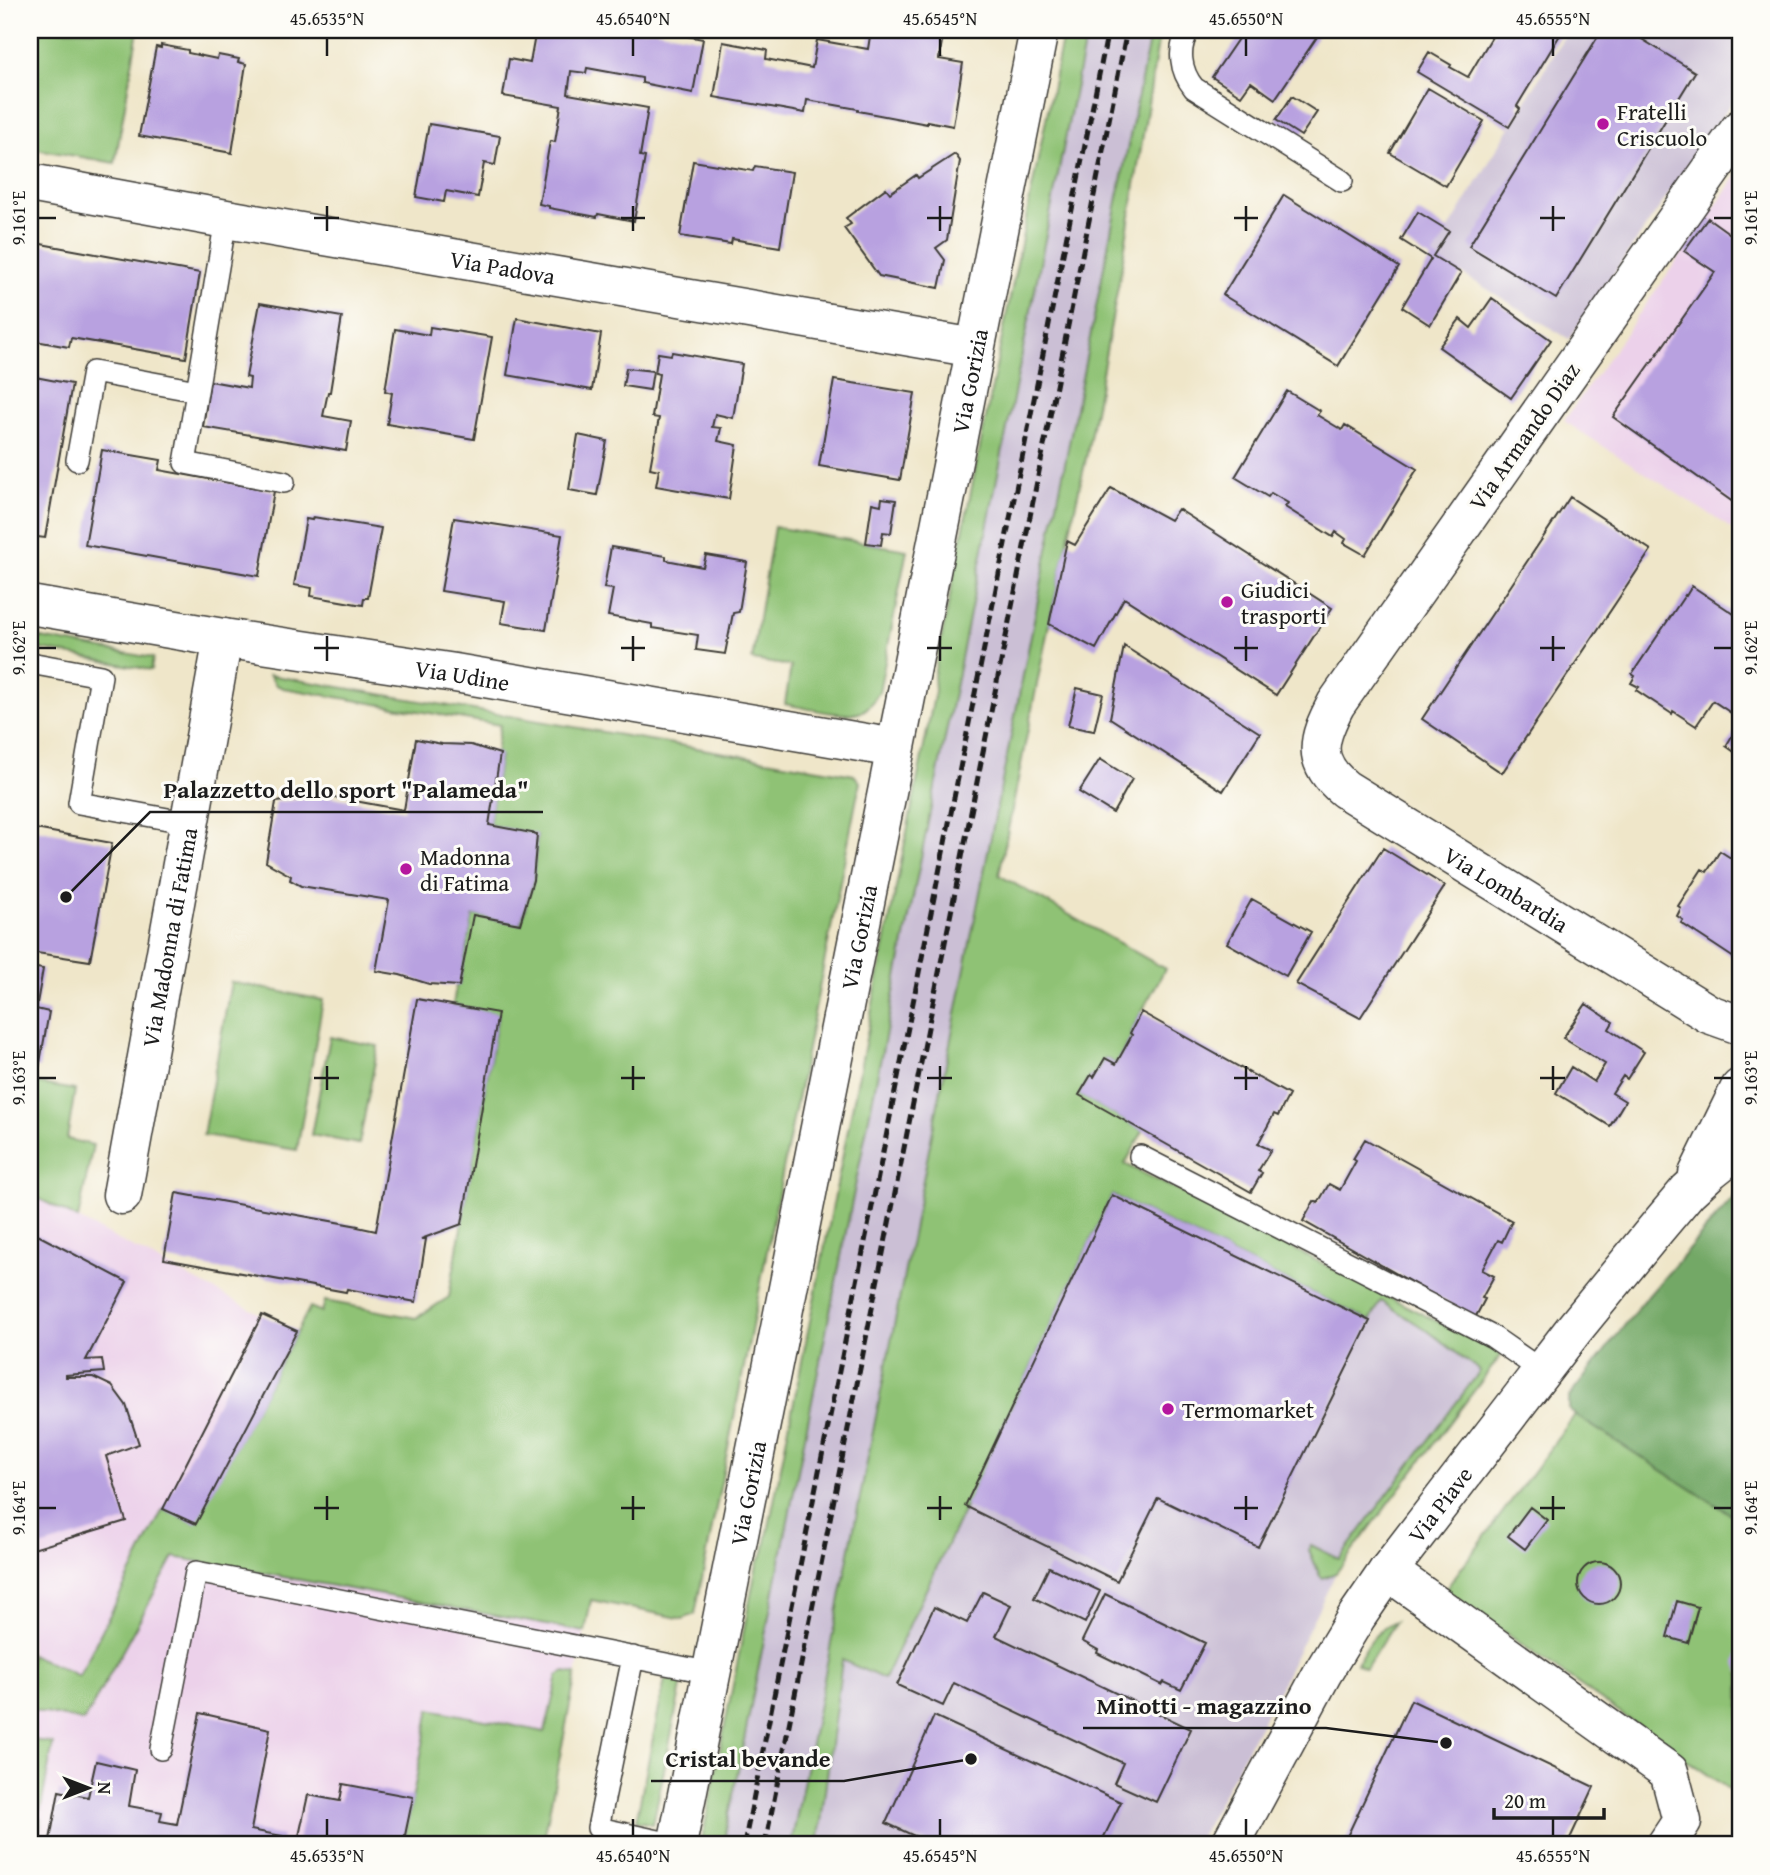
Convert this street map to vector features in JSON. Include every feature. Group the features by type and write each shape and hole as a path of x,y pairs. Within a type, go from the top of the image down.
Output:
{"street":[{"name":"Via Gorizia","path":"677,1845 1039,30"},
{"name":"Via Armando Diaz","path":"1320,748 1324,726 1336,704 1740,129"},
{"name":"Via Padova","path":"30,183 975,348"},
{"name":"Via Udine","path":"30,605 223,638 429,668 895,748"},
{"name":"Via Madonna di Fatima","path":"122,1195 223,638"},
{"name":"Via Lombardia","path":"1320,748 1324,764 1332,778 1345,789 1725,1020 1726,1031 1740,1052"},
{"name":"Via Piave","path":"1688,1191 1705,1162 1740,1088"},
{"name":"Via Piave","path":"1230,1845 1322,1674 1388,1571 1575,1328 1688,1191 1740,1147"},
{"path":"1388,1571 1669,1772 1682,1821 1666,1845"}],"lane":[{"path":"1189,30 1182,45 1183,72 1194,88 1342,181"},
{"path":"226,219 185,464 284,482"},
{"path":"77,460 93,372 197,391"},
{"path":"30,663 101,676 79,803 190,823"},
{"path":"1140,1156 1493,1337 1542,1371"},
{"path":"161,1749 196,1572 712,1673"},
{"path":"633,1657 598,1828 677,1845"}],"shaded area":[{"path":"1087,30 1151,30 791,1845 723,1845"},
{"path":"1568,30 1740,30 1740,90 1569,339 1433,256"},
{"path":"1740,171 1740,534 1564,421"},
{"path":"1119,1162 1502,1354 1336,1573 1282,1683 1196,1845 818,1845 842,1660 883,1679 1093,1235"},
{"path":"30,1194 262,1315 164,1510 196,1524 591,1600 543,1843 552,1845 30,1845"}],"green space":[{"path":"30,30 138,30 115,163 30,148"},
{"path":"1064,30 1087,30 723,1845 701,1845 757,1564 764,1552 935,691 934,675"},
{"path":"1151,30 1160,30 1122,265 1087,454 1049,624 999,875 1165,969 1116,1064 1105,1058 1094,1077 1090,1076 1080,1095 1143,1131 1125,1164 1502,1354 1336,1573 1323,1578 1309,1550 1311,1545 1339,1559 1480,1371 1428,1331 1381,1301 1370,1321 1112,1195 884,1679 842,1660 818,1845 791,1845"},
{"path":"774,527 907,550 879,692 861,712 835,713 785,704 791,666 752,660"},
{"path":"30,636 153,658 151,670 30,647"},
{"path":"269,675 854,775 860,782 695,1614 683,1619 591,1600 585,1632 174,1557 84,1721 30,1710 30,1654 79,1676 163,1509 195,1523 310,1307 322,1312 325,1301 416,1318 449,1297 498,1014 453,1005 456,986 459,985 473,915 521,924 533,880 537,835 489,825 500,755 496,753 500,725 283,688 276,685"},
{"path":"231,982 323,1000 297,1150 203,1135"},
{"path":"330,1037 378,1046 359,1144 311,1135"},
{"path":"30,1082 75,1090 67,1139 93,1145 78,1219 30,1194"},
{"path":"1740,1190 1740,1520 1575,1415 1569,1410 1569,1397 1642,1303"},
{"path":"1575,1415 1740,1520 1740,1797 1445,1590"},
{"path":"1395,1622 1366,1668 1357,1663 1377,1634"},
{"path":"565,1672 576,1674 543,1843 552,1845 403,1845 430,1709 545,1732 558,1676"},
{"path":"665,1679 682,1682 653,1824 636,1821"},
{"path":"30,1739 53,1744 39,1818 42,1819 38,1840 30,1839"}],"building":[{"path":"476,30 514,30 513,37"},
{"path":"536,30 655,30 703,39 693,93 642,83 642,78 587,68 586,73 571,71 568,94 648,108 640,156 645,157 634,221 598,214 597,217 539,204 550,141 555,142 561,106 503,96 509,59 530,63"},
{"path":"871,30 944,30 939,59 963,63 953,126 927,121 927,124 807,100 805,113 714,97 723,42 767,50 766,59 812,68 817,40 868,49"},
{"path":"1244,30 1307,30 1317,37 1275,99 1251,82 1241,96 1212,77"},
{"path":"1496,30 1563,30 1517,106 1520,109 1509,127 1417,72 1429,52 1468,77"},
{"name":"Fratelli Criscuolo","path":"1602,30 1627,30 1695,72 1556,299 1469,246"},
{"path":"161,45 217,59 218,55 239,59 238,62 246,64 232,153 139,136 156,47 161,48"},
{"path":"1428,88 1484,121 1446,186 1390,153"},
{"path":"1292,96 1317,112 1301,136 1276,120"},
{"path":"429,124 500,136 495,165 484,163 478,197 446,191 444,202 416,197"},
{"path":"955,154 960,161 947,240 936,248 945,260 939,288 879,276 844,228 851,224 846,218 886,188 890,193"},
{"path":"693,161 753,171 755,166 792,172 780,247 732,239 731,244 680,236"},
{"path":"1284,195 1399,267 1338,366 1223,295"},
{"path":"1418,212 1449,231 1433,256 1461,273 1430,325 1402,307 1431,259 1401,240"},
{"path":"1708,218 1740,241 1740,507 1613,417 1715,272 1684,251"},
{"path":"30,242 200,273 186,358 71,338 69,347 30,340"},
{"path":"1492,298 1551,340 1511,398 1439,347 1460,319 1471,328"},
{"path":"260,303 342,317 330,392 323,416 351,421 346,451 203,427 210,381 249,388 250,378 246,377"},
{"path":"517,318 601,334 592,390 507,375"},
{"path":"430,327 492,337 474,439 387,424 392,393 385,391 395,329 429,335"},
{"path":"672,352 742,364 733,418 715,414 712,427 721,428 718,441 737,445 729,499 656,486 659,470 650,468 659,418 652,417 659,374 655,373 658,353 671,355"},
{"path":"626,368 653,371 650,390 623,386"},
{"path":"30,376 72,384 45,538 30,536"},
{"path":"834,380 915,393 900,480 819,466"},
{"path":"1287,391 1320,411 1317,415 1342,430 1345,425 1417,469 1365,555 1344,543 1346,539 1336,532 1333,537 1285,507 1288,503 1271,493 1268,497 1235,477"},
{"path":"578,435 607,441 597,495 569,490"},
{"path":"102,450 161,460 159,470 274,491 259,576 85,545"},
{"name":"Giudici trasporti","path":"1111,488 1170,520 1178,509 1332,608 1276,695 1124,598 1096,649 1049,624 1067,541 1075,545"},
{"path":"1570,497 1651,550 1502,773 1422,719"},
{"path":"882,498 896,500 891,533 883,532 881,545 866,543 872,503 881,505"},
{"path":"313,517 381,528 368,598 364,598 363,605 311,596 312,588 294,585 306,519 312,520"},
{"path":"454,518 562,535 546,630 501,623 505,601 441,591"},
{"path":"611,547 666,556 666,560 703,567 706,555 747,562 739,612 733,613 725,654 696,650 698,635 652,628 652,624 608,616 613,589 604,588"},
{"path":"1692,586 1740,618 1740,719 1713,701 1696,726 1673,711 1672,714 1636,690 1639,687 1631,683 1635,676 1632,674"},
{"path":"1124,646 1260,733 1223,791 1110,718"},
{"path":"1077,688 1103,694 1094,731 1068,726"},
{"path":"1740,723 1740,756 1726,746"},
{"name":"Madonna di Fatima","path":"416,739 442,744 471,745 500,754 489,825 537,834 533,880 520,924 473,915 459,986 429,984 376,971 389,900 301,886 290,880 291,876 266,862 276,802 304,799 305,795 317,794 404,810"},
{"path":"1100,759 1132,779 1113,813 1079,792"},
{"path":"30,828 112,843 90,961 30,952"},
{"path":"1383,848 1445,886 1360,1018 1296,984"},
{"path":"1720,851 1740,864 1740,962 1681,923 1683,920 1677,916 1681,908 1678,906 1702,869 1707,872"},
{"path":"1252,899 1311,932 1286,976 1227,943"},
{"path":"30,967 43,969 36,1009 49,1012 39,1068 30,1066"},
{"path":"417,999 498,1013 462,1224 421,1239 426,1239 416,1302 164,1259 176,1193 376,1231"},
{"path":"1586,1004 1613,1022 1609,1029 1644,1052 1627,1079 1623,1076 1612,1093 1625,1101 1610,1126 1556,1093 1571,1067 1594,1082 1605,1064 1563,1038"},
{"path":"1141,1012 1289,1095 1278,1116 1274,1114 1258,1144 1271,1150 1258,1171 1262,1173 1251,1192 1079,1095 1105,1058 1116,1064"},
{"path":"1365,1139 1512,1221 1502,1242 1498,1240 1482,1270 1494,1276 1475,1318 1303,1221 1314,1201 1318,1203 1329,1184 1340,1190"},
{"name":"Termomarket","path":"1112,1195 1370,1321 1258,1547 1158,1498 1117,1581 965,1506"},
{"path":"30,1231 127,1282 86,1360 102,1359 104,1372 66,1377 93,1377 112,1386 126,1405 139,1444 106,1456 126,1521 30,1550"},
{"path":"262,1315 297,1331 196,1524 163,1509"},
{"path":"1530,1507 1547,1520 1525,1549 1508,1536"},
{"path":"1599,1562 1614,1568 1620,1583 1614,1598 1599,1604 1584,1598 1578,1583 1584,1568"},
{"path":"1049,1567 1100,1591 1085,1623 1034,1598"},
{"path":"983,1592 1011,1605 996,1636 1191,1729 1156,1802 1114,1783 1123,1763 954,1683 943,1706 897,1685 934,1607 967,1623"},
{"path":"1105,1594 1205,1643 1181,1690 1164,1682 1162,1685 1097,1653 1098,1650 1082,1641"},
{"path":"1677,1601 1698,1607 1688,1643 1667,1637"},
{"path":"1740,1645 1740,1674 1735,1662"},
{"path":"1411,1700 1594,1787 1567,1845 1343,1845"},
{"path":"200,1713 270,1729 251,1830 282,1836 280,1845 30,1845 30,1839 50,1840 59,1791 88,1797 96,1761 135,1770 129,1806 162,1812 160,1821 177,1824"},
{"path":"934,1716 1121,1802 1100,1845 934,1845 886,1823"},
{"path":"343,1784 413,1797 403,1845 297,1845 308,1795 340,1801"}],"railway":[{"path":"744,1845 1108,30"},
{"path":"765,1845 1127,30"}],"place":[{"name":"Fratelli Criscuolo","path":"1603,124"},
{"name":"Giudici trasporti","path":"1227,602"},
{"name":"Madonna di Fatima","path":"406,869"},
{"name":"Palazzetto dello sport \"Palameda\"","path":"66,897"},
{"name":"Termomarket","path":"1168,1409"},
{"name":"Minotti - magazzino","path":"1446,1743"},
{"name":"Cristal bevande","path":"971,1759"}]}
